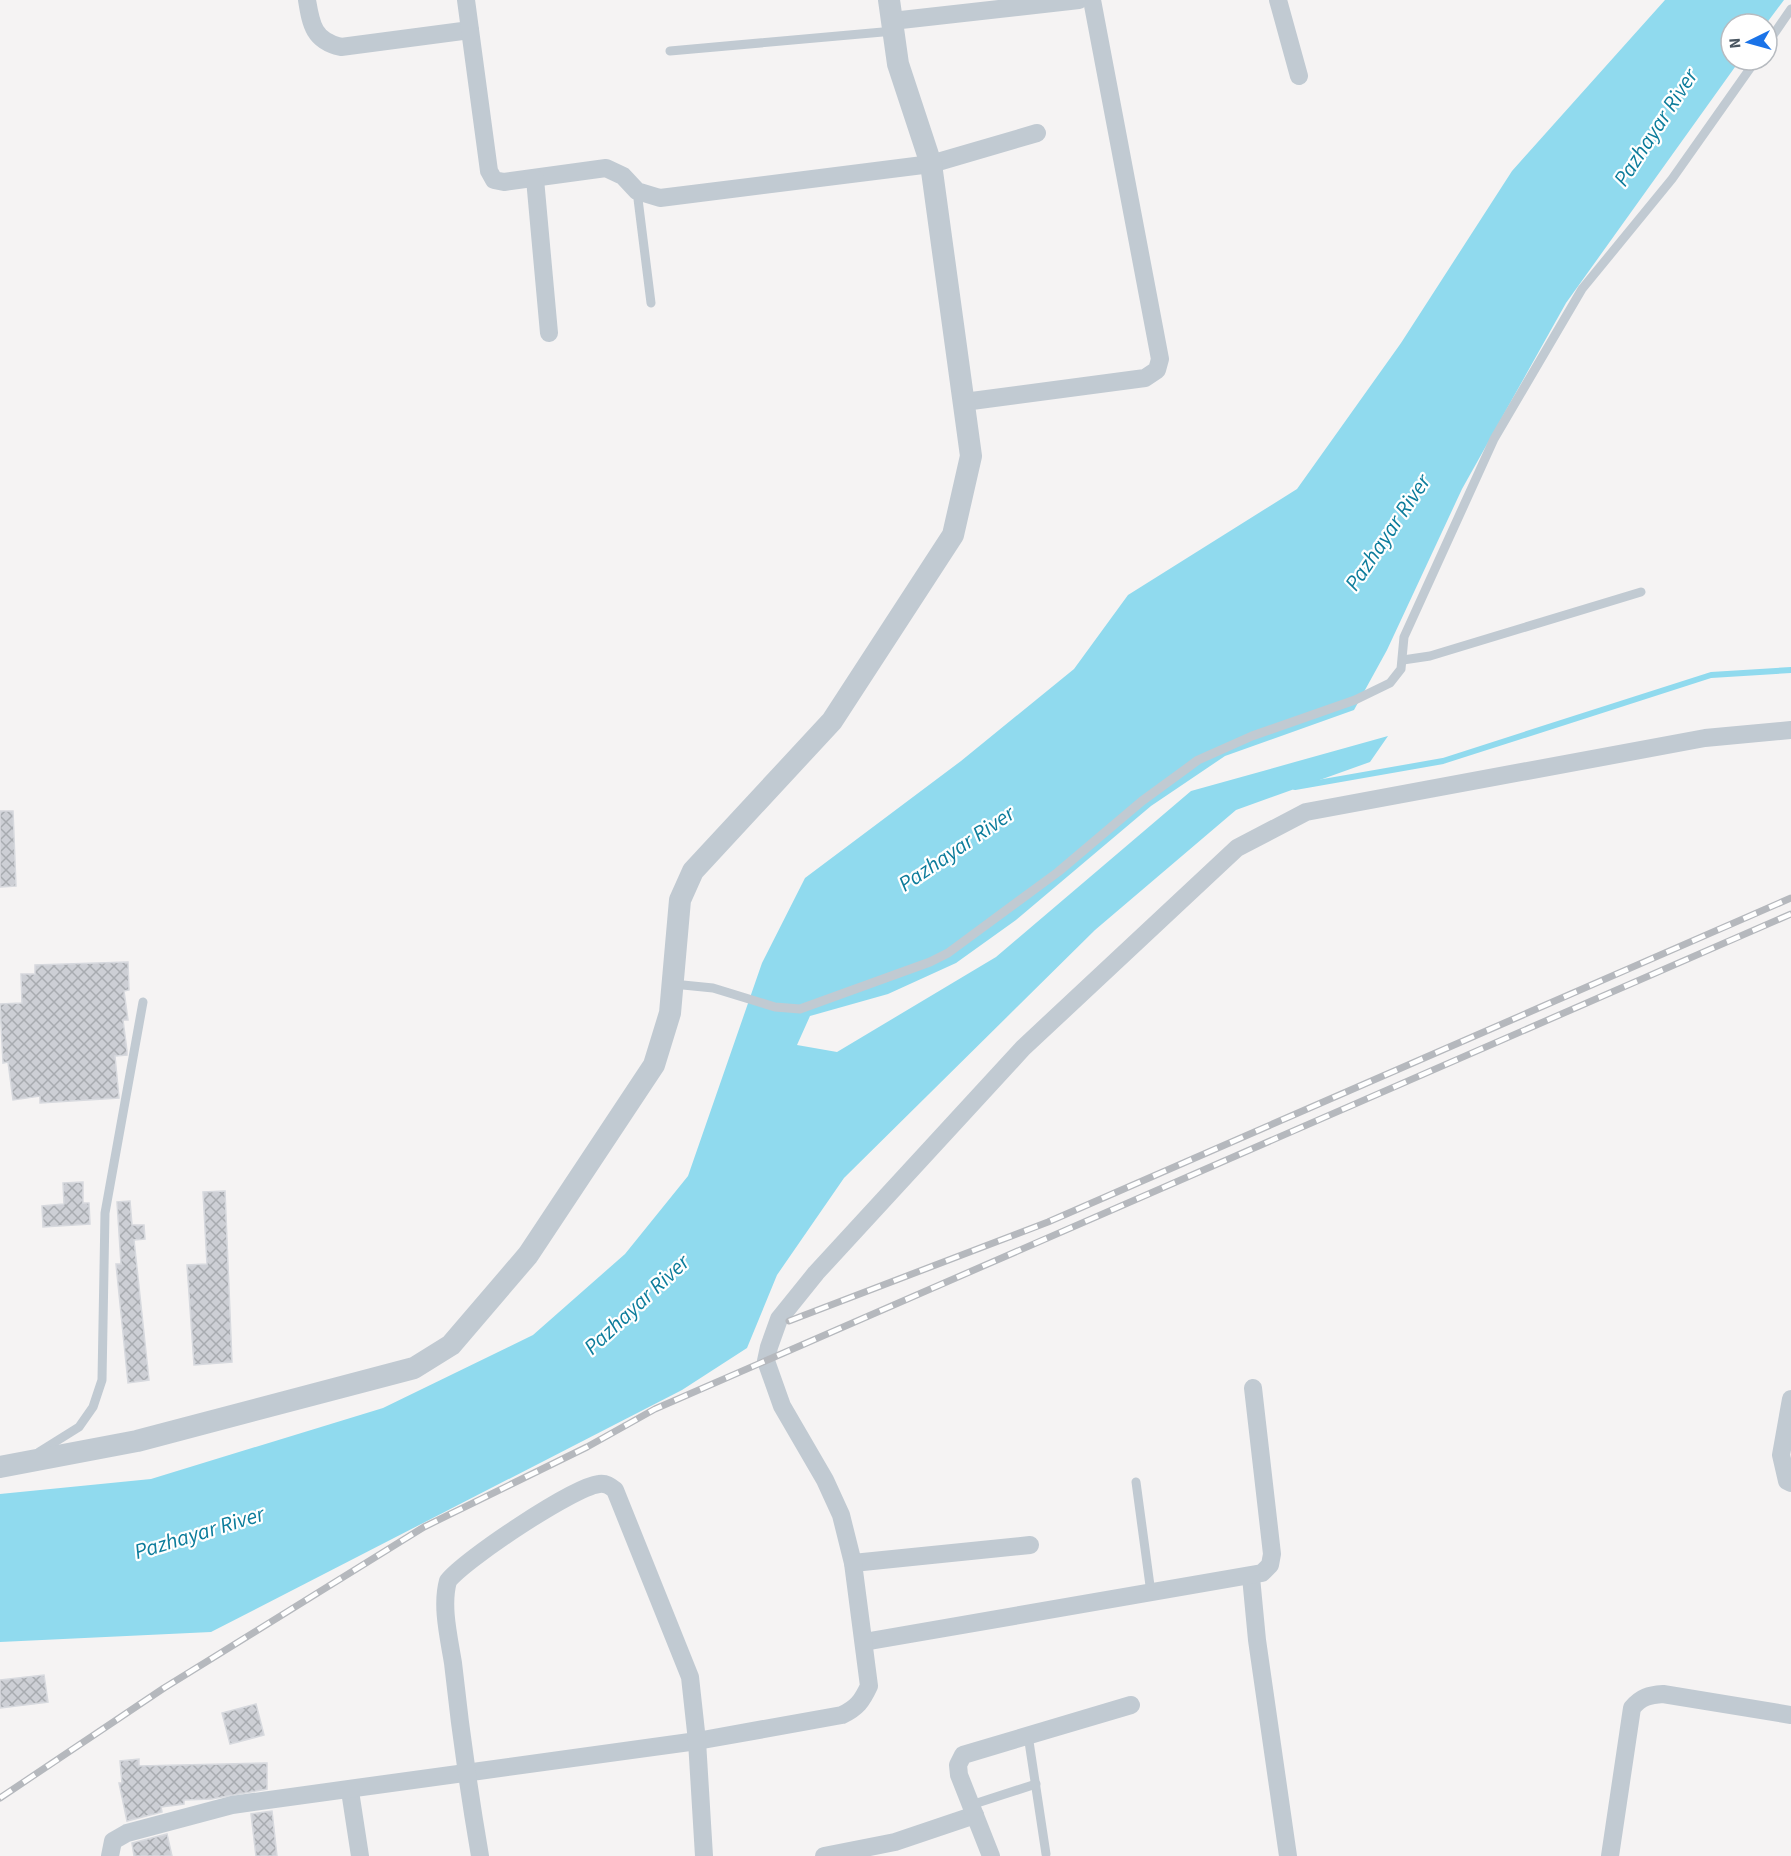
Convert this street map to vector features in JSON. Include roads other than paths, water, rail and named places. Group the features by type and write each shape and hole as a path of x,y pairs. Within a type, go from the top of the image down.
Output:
{"street":[{"path":"308,0 311,23 316,34 328,44 341,47 470,30"},
{"path":"466,0 489,171 494,180 504,182 535,179 606,168 623,176 637,191 660,198 931,164 1037,133"},
{"path":"11,1465 137,1441 414,1368 451,1345 528,1255 654,1065 670,1013 680,900 693,871 832,721 953,535 971,456 931,164 898,64 892,18 1079,0"},
{"path":"964,402 1145,378 1157,370 1160,359 1092,0"},
{"path":"1278,0 1299,76"},
{"path":"535,179 549,333"},
{"path":"110,1856 113,1841 126,1833 232,1805 350,1791 466,1772 697,1742 842,1715 855,1709 861,1703 869,1686 853,1563 841,1515 825,1480 782,1406 766,1360 779,1318 816,1274 1023,1048 1238,848 1306,812 1705,738 1791,730"},
{"path":"864,1642 1251,1577 1262,1573 1270,1565 1272,1554 1253,1388"},
{"path":"1791,1399 1781,1455 1785,1474 1791,1483"},
{"path":"480,1856 466,1772 446,1608 448,1581 553,1504 582,1489 599,1484 608,1485 615,1490 690,1677 697,1742 704,1856"},
{"path":"853,1563 1030,1545"},
{"path":"1251,1577 1257,1640 1288,1856"},
{"path":"1610,1856 1632,1708 1639,1700 1649,1695 1663,1694 1791,1715"},
{"path":"991,1856 959,1775 958,1765 963,1755 1131,1705"},
{"path":"350,1791 360,1856"},
{"path":"824,1856 896,1842 973,1810"}],"lane":[{"path":"1779,26 1791,9"},
{"path":"670,51 892,18"},
{"path":"673,984 713,988 775,1007 800,1009 930,962 948,953 1058,872 1142,801 1198,760 1252,736 1376,691 1396,678 1403,660 1404,637 1494,440 1582,289 1672,179 1748,72"},
{"path":"637,191 651,303"},
{"path":"1403,660 1430,656 1641,592"},
{"path":"11,1465 79,1427 93,1407 102,1380 105,1213 143,1002"},
{"path":"1136,1482 1151,1593"},
{"path":"1028,1735 1046,1854"},
{"path":"973,1810 1036,1784"}],"water":[{"name":"Pazhayar River","path":"1665,0 1784,0 1775,12 1719,12 1719,72 1731,72 1566,303 1462,489 1387,650 1354,710 1225,756 1151,806 1016,920 956,963 888,994 810,1016 797,1045 837,1052 996,957 1191,791 1388,736 1370,762 1236,810 1095,930 844,1178 777,1275 747,1348 682,1390 211,1632 0,1642 0,1494 151,1479 383,1408 533,1335 625,1254 688,1176 762,963 805,878 961,761 1074,669 1128,595 1297,489 1401,343 1512,171"}],"waterway":[{"path":"1295,787 1443,761 1711,675 1791,670"}],"railway":[{"path":"789,1321 1048,1222 1791,898"},
{"path":"0,1798 164,1688 424,1527 587,1447 655,1409 1791,914"}]}
